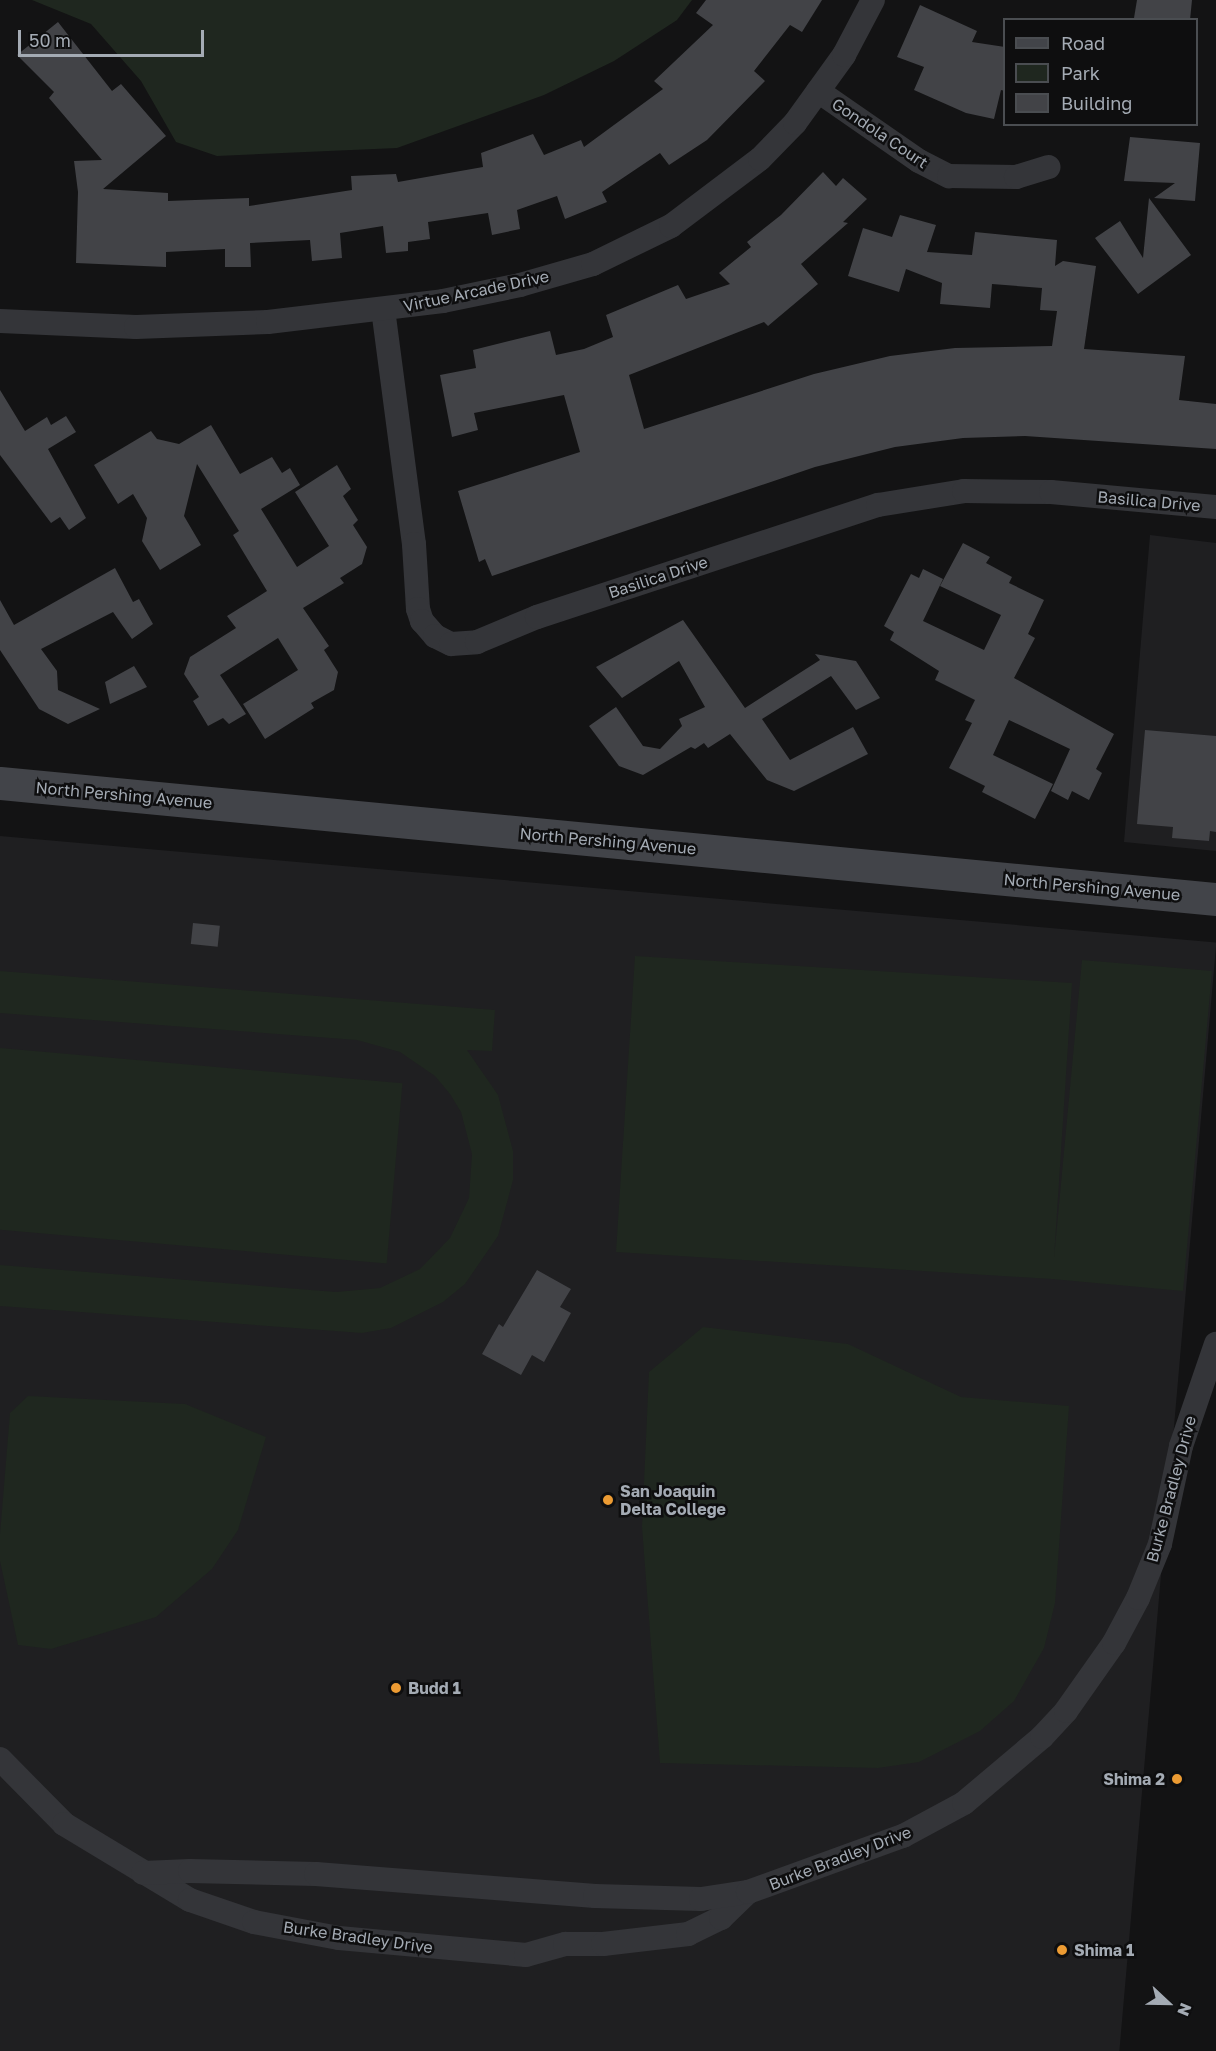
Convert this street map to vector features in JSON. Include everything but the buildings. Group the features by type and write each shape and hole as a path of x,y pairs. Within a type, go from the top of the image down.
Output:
{"main road":[{"name":"North Pershing Avenue","path":"0,783 1216,899"}],"street":[{"name":"Virtue Arcade Drive","path":"0,321 136,327 268,322 383,309 520,285 592,264 671,226 760,159 818,91 844,55 873,0"},
{"name":"Gondola Court","path":"818,91 919,161 949,176 1016,177 1049,167"},
{"name":"Basilica Drive","path":"383,309 414,544 418,609 422,621 435,636 451,644 477,642 537,617 878,505 964,491 1051,492 1216,507"},
{"name":"Burke Bradley Drive","path":"143,1874 190,1870 316,1874 664,1899 748,1892 876,1847 964,1803 993,1782 1066,1711 1114,1643 1138,1598 1160,1544 1181,1446 1216,1344"},
{"name":"Burke Bradley Drive","path":"0,1759 64,1824 143,1874 190,1900 254,1922 339,1938 526,1955 565,1944 603,1944 688,1934 721,1918 748,1892"}],"shaded area":[{"path":"1150,535 1216,543 1216,851 1124,842"},
{"name":"San Joaquin Delta College","path":"0,836 1216,942 1119,2051 0,2051"}],"green space":[{"path":"32,0 692,0 677,20 614,61 544,95 397,148 217,156 176,142 141,81 91,24"},
{"path":"635,956 1072,983 1054,1258 1082,960 1212,971 1183,1291 1052,1279 616,1252"},
{"path":"0,971 495,1010 492,1051 467,1050 498,1095 513,1151 513,1180 498,1236 465,1284 443,1302 391,1328 362,1333 0,1306 0,1265 336,1292 380,1288 420,1269 450,1238 469,1198 472,1154 461,1112 450,1094 435,1076 400,1052 357,1040 0,1013"},
{"path":"0,1048 402,1083 387,1264 0,1230"},
{"path":"703,1327 848,1344 961,1397 1069,1406 1055,1603 1044,1648 1014,1701 980,1731 919,1762 878,1768 660,1763 642,1527 649,1372"},
{"path":"28,1396 185,1404 266,1437 238,1530 212,1569 156,1617 51,1649 18,1645 0,1561 0,1534 10,1413"}],"place":[{"name":"San Joaquin Delta College","path":"608,1500"},
{"name":"Budd 1","path":"396,1688"},
{"name":"Shima 2","path":"1177,1779"},
{"name":"Shima 1","path":"1062,1950"}]}
